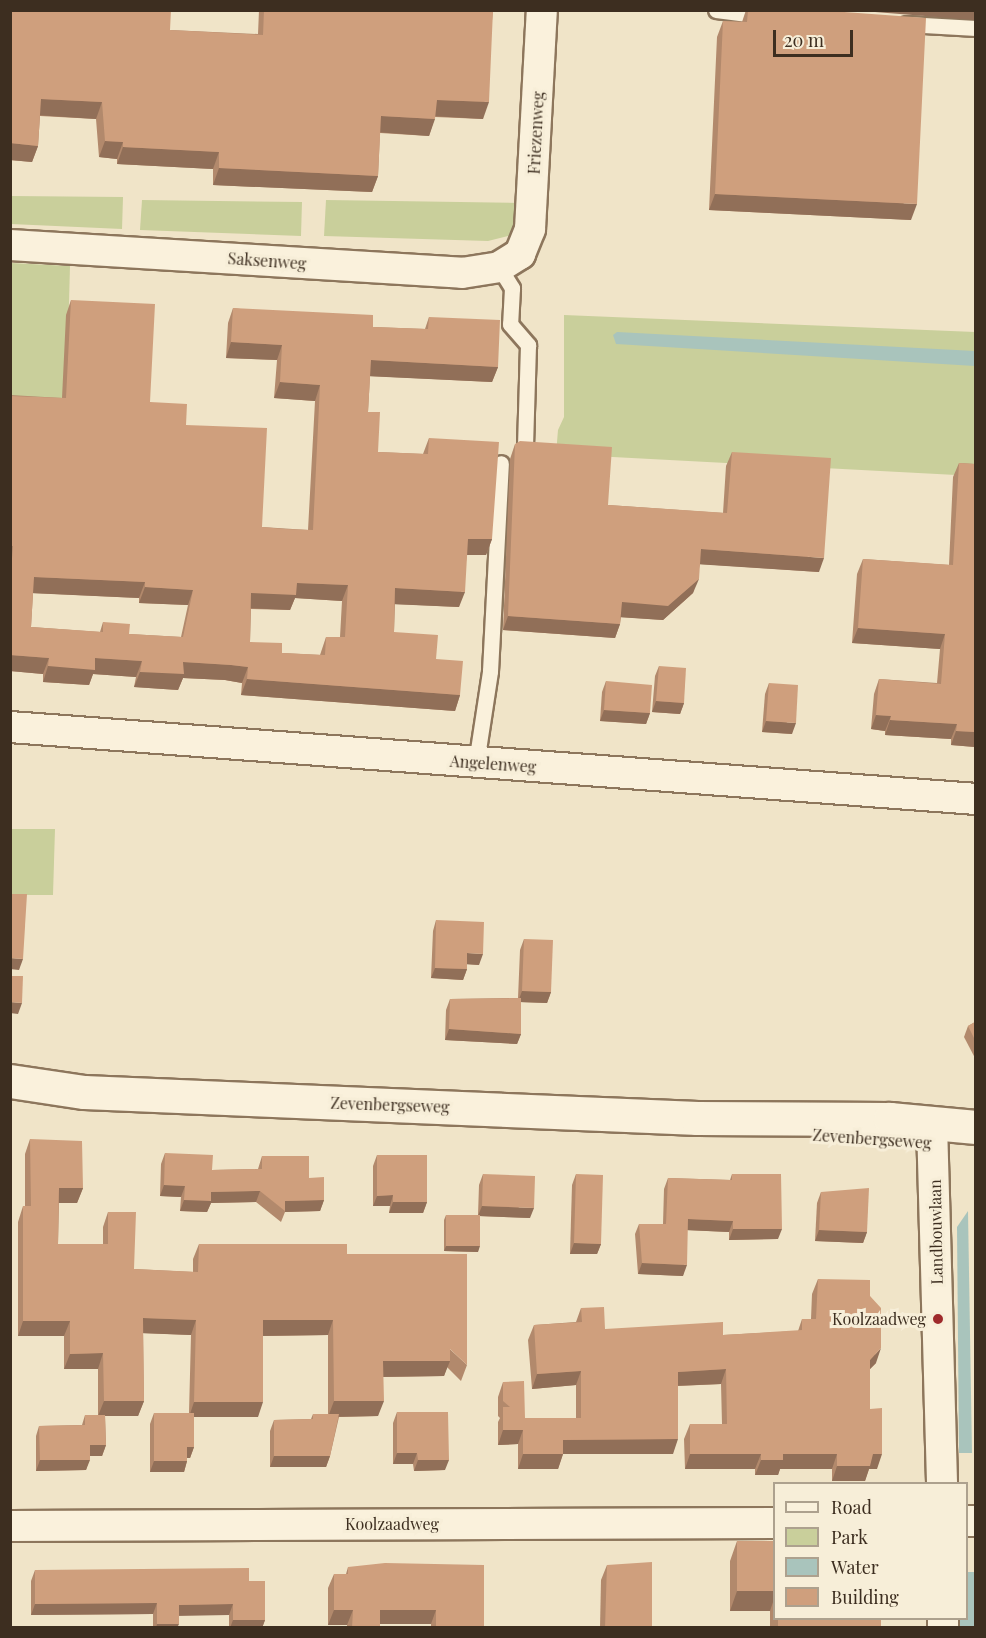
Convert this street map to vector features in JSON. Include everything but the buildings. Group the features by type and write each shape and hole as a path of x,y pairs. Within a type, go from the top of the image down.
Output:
{"street":[{"name":"Friezenweg","path":"510,261 530,229 542,10"},
{"name":"Saksenweg","path":"10,245 462,273 510,261"},
{"name":"Angelenweg","path":"10,728 975,799"},
{"name":"Zevenbergseweg","path":"10,1081 84,1092 697,1118 890,1119 933,1134 975,1144"},
{"name":"Zevenbergseweg","path":"10,1104 84,1092"},
{"name":"Zevenbergseweg","path":"933,1134 975,1127"},
{"name":"Landbouwlaan","path":"933,1134 942,1482"},
{"name":"Koolzaadweg","path":"10,1526 773,1523"}],"lane":[{"path":"716,10 777,17"},
{"path":"894,23 975,28"},
{"path":"510,261 512,288 510,324 528,345 525,447"},
{"path":"476,763 490,671 501,463"}],"green space":[{"path":"11,196 123,197 122,229 11,224"},
{"path":"142,200 302,202 301,236 140,230"},
{"path":"326,200 520,203 516,234 488,241 324,236"},
{"path":"11,263 70,266 66,413 11,408"},
{"path":"564,315 975,332 975,476 556,454 558,430 564,417"},
{"path":"11,829 55,829 53,895 11,895"}],"water":[{"path":"617,332 975,351 975,366 616,344 613,335"},
{"path":"968,1211 972,1453 959,1453 957,1227"},
{"path":"968,1572 975,1572 974,1627 959,1627 959,1620 968,1620"}],"place":[{"name":"Koolzaadweg","path":"938,1319"}]}
